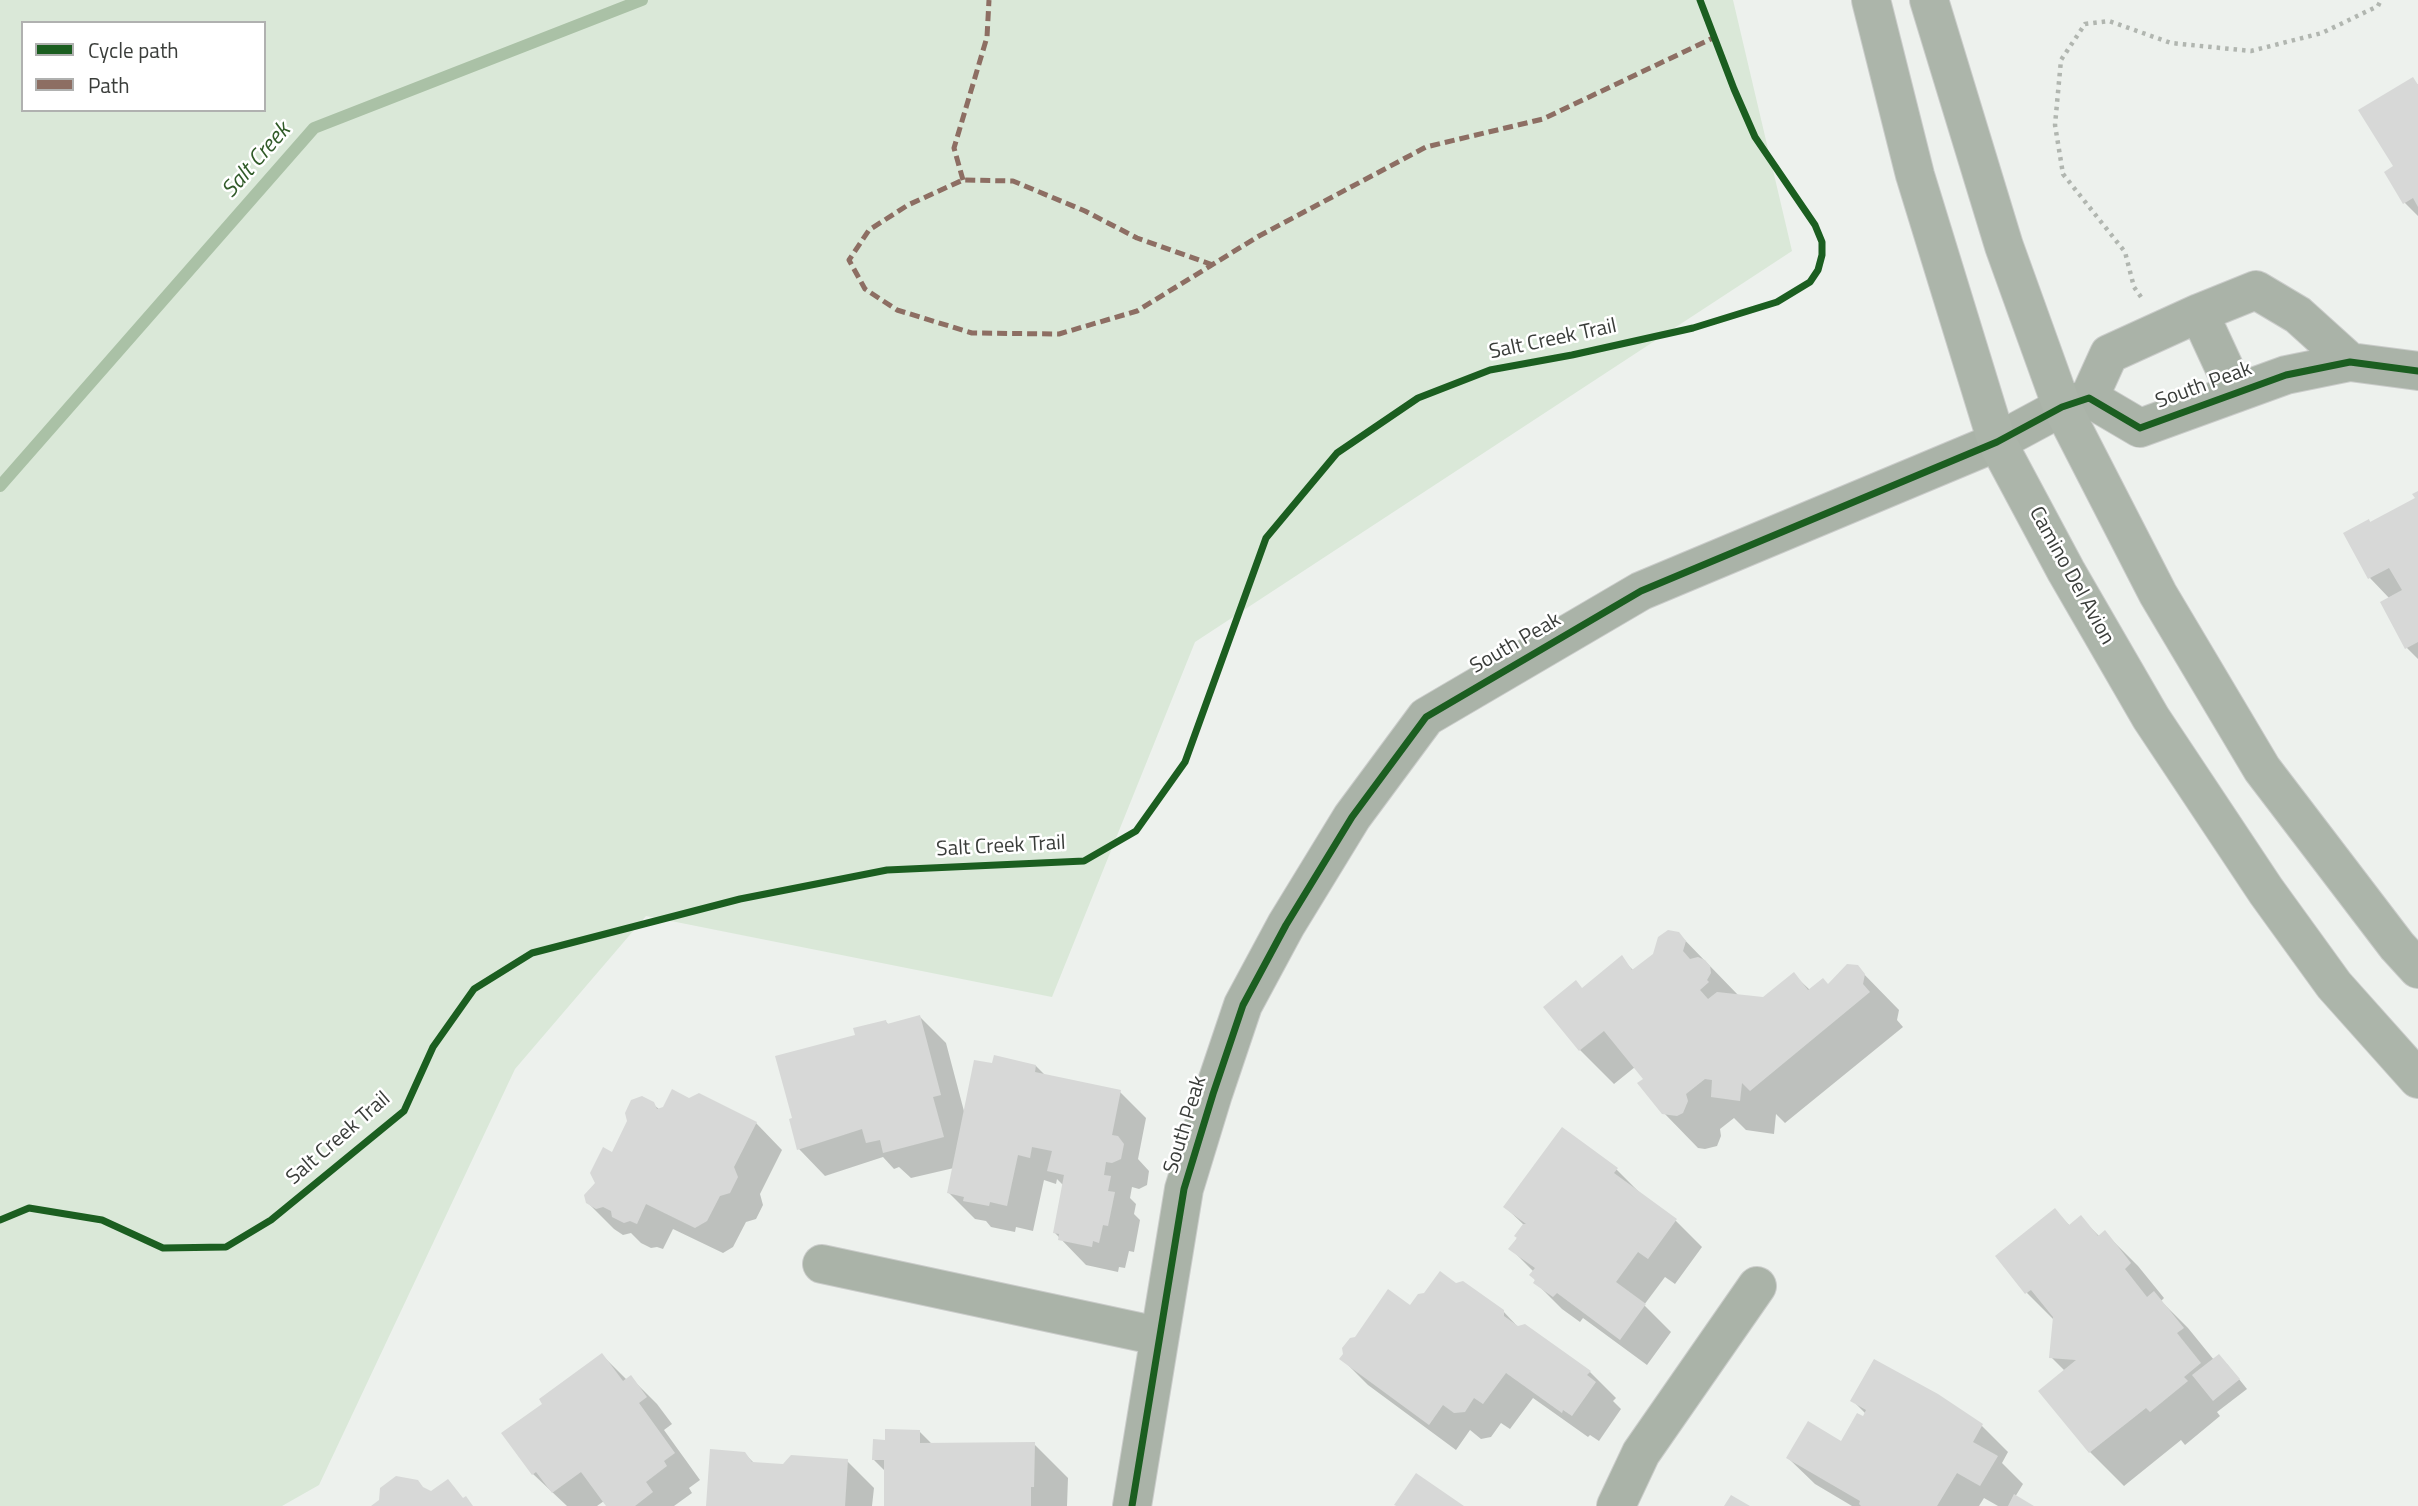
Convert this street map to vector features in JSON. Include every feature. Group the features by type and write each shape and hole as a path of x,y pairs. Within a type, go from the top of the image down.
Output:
{"main road":[{"name":"Camino Del Avion","path":"1871,0 1915,176 1997,442 2066,571 2151,718 2266,891 2334,985 2418,1079"},
{"path":"1929,0 2004,246 2158,594 2262,769 2397,946 2418,969"}],"street":[{"path":"2075,402 2109,354 2256,290 2298,315 2350,362"},
{"path":"2199,313 2236,393"},
{"name":"South Peak","path":"1132,1506 1184,1189 1243,1005 1286,925 1352,817 1426,717 1641,591 1997,442 2075,402 2140,428 2286,374 2350,362 2418,371"},
{"path":"822,1264 1158,1336"},
{"path":"1616,1506 1641,1453 1757,1286"}],"path":[{"path":"2147,306 2134,287 2125,253 2063,174 2055,125 2061,61 2085,24 2109,21 2171,43 2251,51 2322,33 2378,6 2381,0"}],"green space":[{"path":"0,0 1733,0 1792,251 1195,642 1052,997 646,916 515,1069 319,1485 282,1506 0,1506"}],"building":[{"path":"2413,77 2418,85 2418,207 2413,198 2403,204 2384,172 2393,166 2358,110"},
{"path":"2418,491 2418,642 2405,649 2380,602 2402,590 2389,568 2368,579 2343,533 2415,498 2412,494"},
{"path":"1668,930 1679,932 1686,941 1683,951 1690,959 1698,957 1710,966 1711,973 1707,980 1709,982 1700,990 1708,999 1717,992 1763,997 1794,972 1808,990 1823,978 1828,984 1847,964 1858,965 1865,974 1863,984 1870,992 1750,1091 1742,1083 1740,1101 1711,1097 1712,1080 1705,1079 1686,1094 1688,1101 1683,1113 1677,1116 1662,1114 1637,1083 1643,1079 1604,1031 1579,1051 1543,1007 1576,980 1582,988 1622,955 1632,970 1653,954 1658,937"},
{"path":"920,1015 941,1095 933,1097 944,1137 883,1153 880,1140 866,1143 862,1129 797,1150 789,1119 792,1118 775,1056 855,1035 853,1028 886,1020 887,1024"},
{"path":"994,1055 1036,1065 1035,1072 1121,1090 1112,1135 1118,1136 1124,1144 1121,1159 1112,1163 1106,1162 1104,1175 1111,1176 1108,1191 1115,1192 1108,1226 1103,1225 1099,1243 1093,1241 1092,1247 1058,1240 1059,1234 1053,1233 1064,1175 1047,1171 1052,1151 1032,1147 1030,1158 1018,1155 1007,1206 963,1201 964,1197 947,1193 974,1060 992,1063"},
{"path":"672,1089 689,1098 699,1093 757,1122 734,1167 738,1177 730,1193 720,1196 707,1221 695,1228 646,1204 637,1224 630,1221 624,1223 612,1217 611,1211 603,1207 596,1209 586,1203 584,1195 595,1183 590,1173 603,1147 612,1152 627,1121 625,1113 631,1100 642,1096 654,1102 657,1109 663,1107"},
{"path":"1562,1127 1618,1168 1614,1173 1677,1219 1648,1259 1638,1252 1616,1282 1646,1304 1620,1340 1557,1293 1553,1297 1533,1283 1535,1280 1529,1275 1535,1268 1508,1249 1517,1238 1514,1236 1523,1224 1526,1224 1503,1207"},
{"path":"2055,1208 2069,1225 2081,1215 2098,1236 2105,1230 2131,1263 2125,1269 2147,1297 2154,1291 2184,1328 2177,1333 2201,1363 2184,1377 2188,1381 2150,1412 2146,1408 2089,1453 2038,1391 2076,1360 2049,1358 2053,1317 2031,1290 2025,1294 1995,1256"},
{"path":"1440,1271 1456,1283 1463,1281 1504,1310 1504,1316 1518,1326 1525,1324 1591,1371 1587,1375 1596,1382 1572,1416 1563,1410 1562,1413 1506,1373 1483,1404 1474,1398 1465,1412 1454,1413 1443,1405 1429,1425 1339,1359 1343,1354 1342,1348 1350,1338 1355,1337 1388,1289 1410,1305 1418,1294 1424,1293"},
{"path":"602,1353 623,1381 631,1375 647,1397 639,1403 675,1453 664,1461 667,1466 646,1482 653,1492 635,1506 606,1506 581,1472 552,1493 536,1472 532,1475 501,1433 542,1404 539,1399"},
{"path":"2219,1354 2240,1379 2213,1401 2192,1375"},
{"path":"1874,1359 1938,1394 1983,1424 1973,1442 1998,1456 1980,1486 1957,1473 1937,1506 1861,1506 1860,1501 1786,1458 1808,1421 1841,1441 1857,1413 1863,1416 1866,1410 1850,1401"},
{"path":"885,1429 920,1430 920,1443 1035,1442 1031,1506 884,1506 884,1460 872,1460 873,1439 885,1440"},
{"path":"710,1449 745,1452 752,1462 783,1464 791,1455 848,1459 845,1506 706,1506"},
{"path":"1416,1473 1464,1506 1394,1505"},
{"path":"396,1476 418,1480 423,1487 431,1491 448,1479 473,1506 371,1506 379,1500 380,1488"},
{"path":"2014,1494 2034,1506 2008,1506"},
{"path":"1731,1495 1750,1506 1724,1506"}],"waterway":[{"name":"Salt Creek","path":"0,486 314,128 642,0"}],"marked path":[{"path":"963,180 954,148 987,37 989,0"},
{"path":"1213,265 1137,238 1085,211 1013,181 963,180 908,205 869,230 849,260 865,289 897,310 972,333 1059,334 1137,311 1259,236 1426,147 1543,119 1713,38"}],"cycle path":[{"name":"Salt Creek Trail","path":"0,1220 29,1208 102,1220 163,1248 226,1247 271,1220 404,1111 433,1047 474,989 532,953 740,899 887,870 1084,861 1136,831 1185,762 1266,538 1337,453 1418,398 1490,370 1693,328 1777,302 1810,282 1818,270 1822,242 1815,225 1755,137 1700,0"},
{"path":"1132,1506 1184,1189 1243,1005 1286,925 1352,817 1426,717 1641,591 1997,442 2062,407 2089,398 2140,428 2286,375 2350,362 2418,371"}]}
